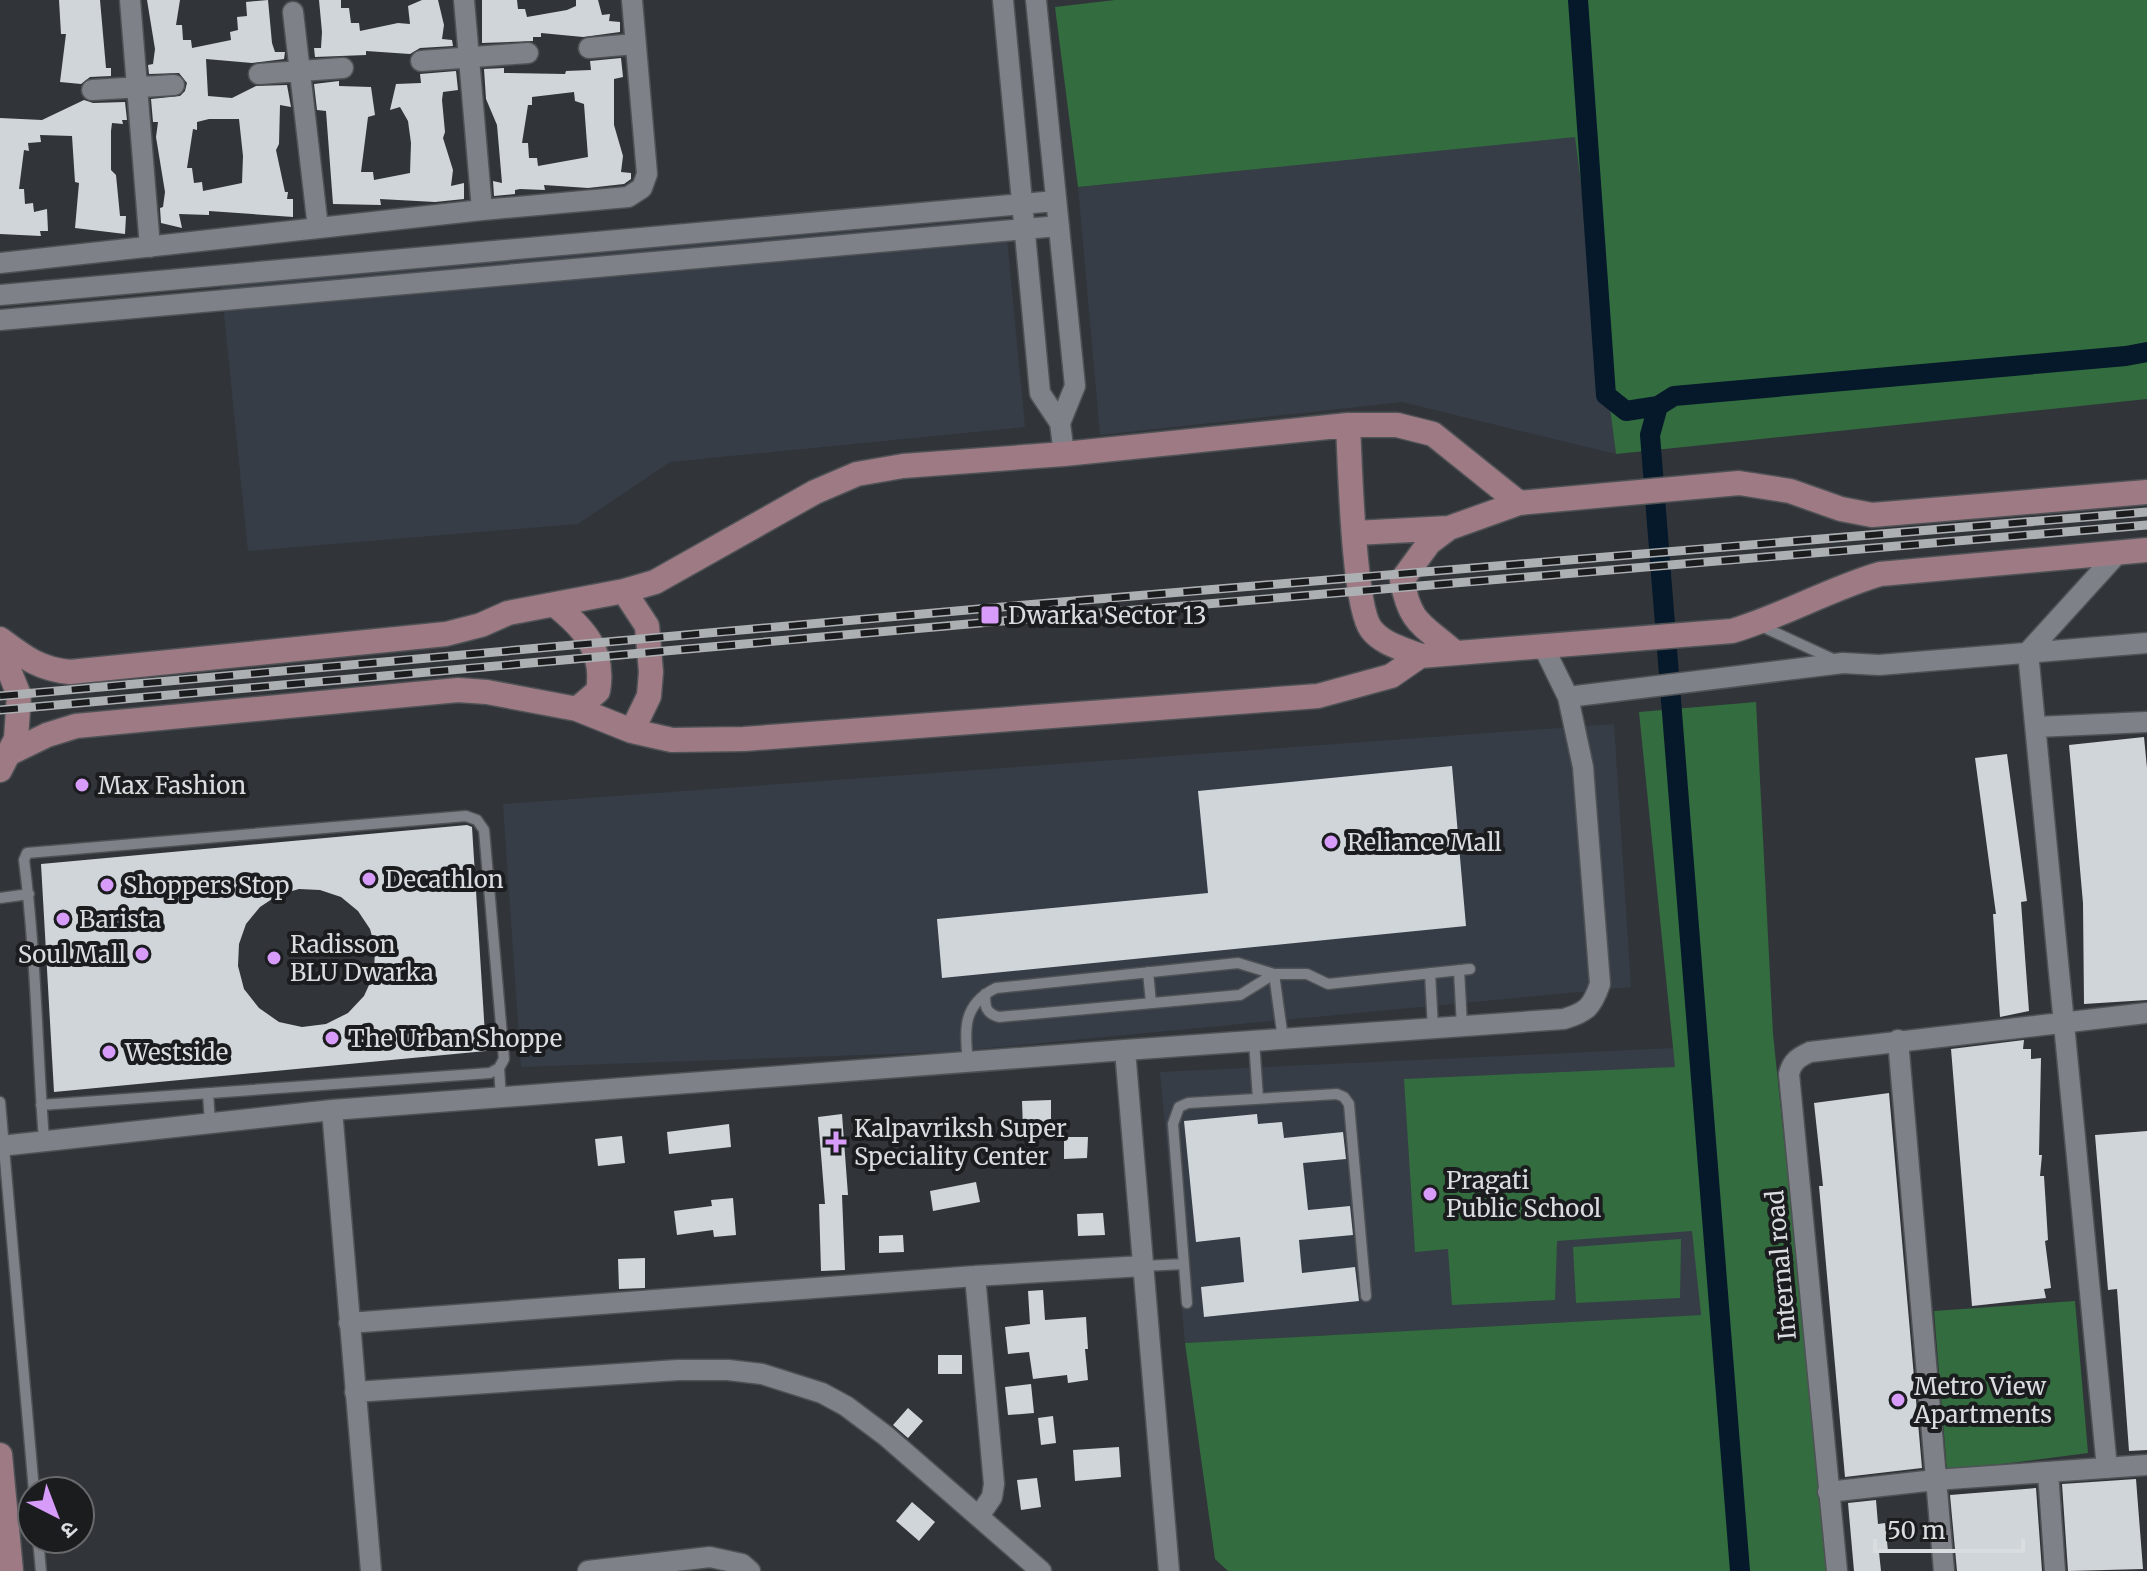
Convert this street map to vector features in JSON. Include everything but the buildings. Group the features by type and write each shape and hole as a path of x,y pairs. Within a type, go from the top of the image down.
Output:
{"street":[{"path":"130,0 150,247"},
{"path":"464,0 482,210"},
{"path":"0,263 628,197 642,188 647,174 632,0"},
{"path":"1003,0 1040,393 1060,423 1064,454"},
{"path":"1036,0 1075,386 1060,423"},
{"path":"293,12 318,228"},
{"path":"589,48 635,44"},
{"path":"421,61 528,53"},
{"path":"259,74 343,68"},
{"path":"92,90 174,85"},
{"path":"0,295 1056,201"},
{"path":"0,320 1059,226"},
{"path":"1348,425 1355,533 1365,617 1371,630 1383,640 1420,656"},
{"path":"0,639 32,662 50,670 70,672 446,634 481,625 508,613 624,591 655,582 815,492 857,474 903,466 1064,454 1348,425 1397,425 1433,434 1519,503"},
{"path":"1355,533 1449,528 1519,503 1739,483 1790,491 1841,509 1872,515 2147,492"},
{"path":"1449,528 1429,543 1402,580 1412,616 1453,651"},
{"path":"4,762 47,735 76,726 458,690 487,692 577,709 632,731 672,740 744,739 1318,696 1391,676 1420,656 1732,631 1757,624 1849,583 1880,574 2147,550"},
{"path":"2107,1468 2028,652 2118,553"},
{"path":"624,591 647,626 651,672 649,696 632,731"},
{"path":"555,605 587,633 600,679 598,691 589,702 577,709"},
{"path":"1568,697 1843,663 1879,665 2147,643"},
{"path":"2,1146 332,1110 1462,1026 1583,1013 1595,1000 1600,984 1583,767 1568,697 1543,646"},
{"path":"0,648 19,695 16,739 4,762"},
{"path":"2036,727 2147,722"},
{"path":"2064,1022 2147,1013"},
{"name":"Internal road","path":"1837,1571 1789,1074 1795,1060 1810,1052 2064,1022"},
{"path":"1898,1040 1944,1571"},
{"path":"1125,1050 1169,1571"},
{"path":"332,1110 371,1571"},
{"path":"349,1323 1143,1266"},
{"path":"975,1276 994,1484 992,1497 979,1516"},
{"path":"355,1392 678,1370 762,1374 822,1393 846,1406 1041,1571"},
{"path":"0,1455 11,1571"},
{"path":"1828,1492 1935,1480 2147,1465"},
{"path":"2048,1472 2055,1571"},
{"path":"588,1571 710,1557 742,1564 750,1571"}],"lane":[{"path":"1757,624 1843,663"},
{"path":"41,1105 490,1073 499,1068 504,1059 484,830 477,820 466,816 27,853 24,860 29,894 41,1105 44,1141"},
{"path":"0,898 29,894"},
{"path":"968,1061 965,1025 969,1010 996,988 1238,963 1274,974 1307,974 1328,984 1465,969 1462,1026"},
{"path":"1148,972 1151,1003"},
{"path":"1430,973 1433,1028"},
{"path":"1274,974 1283,1039"},
{"path":"985,994 985,1007 990,1015 999,1017 1240,995 1274,974"},
{"path":"1254,1041 1258,1099"},
{"path":"499,1068 502,1098"},
{"path":"208,1093 210,1123"},
{"path":"1187,1303 1173,1124 1179,1107 1188,1103 1337,1094 1349,1104 1366,1296"},
{"path":"0,1102 33,1475"},
{"path":"1143,1266 1184,1264"}],"shaded area":[{"path":"1576,136 1616,454 1402,402 1100,435 1078,187"},
{"path":"1005,218 1025,427 670,462 578,524 248,551 221,284"},
{"path":"1614,724 1631,987 947,1052 521,1067 503,804"},
{"name":"Pragati Public School","path":"1674,1048 1701,1315 1185,1343 1160,1072"}],"green space":[{"path":"1115,0 2147,0 2147,399 1616,454 1575,137 1078,187 1055,7"},
{"path":"1756,702 1773,1034 1829,1571 1228,1571 1215,1559 1185,1343 1701,1315 1692,1231 1557,1241 1555,1300 1452,1305 1448,1249 1415,1252 1404,1079 1675,1067 1639,712"},
{"path":"1681,1239 1680,1298 1576,1303 1573,1247"},
{"path":"2075,1301 2088,1453 1947,1471 1934,1311"}],"waterway":[{"path":"1578,0 1606,395 1626,411 1658,406"},
{"path":"1740,1571 1650,435 1658,406 1674,396 2147,352"}],"railway":[{"path":"0,696 990,608 2147,512"},
{"path":"0,710 991,622 2147,525"}],"place":[{"name":"Dwarka Sector 13","path":"990,615"},
{"name":"Max Fashion","path":"82,785"},
{"name":"Reliance Mall","path":"1331,842"},
{"name":"Decathlon","path":"369,879"},
{"name":"Shoppers Stop","path":"107,885"},
{"name":"Barista","path":"63,919"},
{"name":"Soul Mall","path":"142,954"},
{"name":"Radisson BLU Dwarka","path":"274,958"},
{"name":"The Urban Shoppe","path":"332,1038"},
{"name":"Westside","path":"109,1052"},
{"name":"Kalpavriksh Super Speciality Center","path":"836,1142"},
{"name":"Pragati Public School","path":"1430,1194"},
{"name":"Metro View Apartments","path":"1898,1400"}]}
